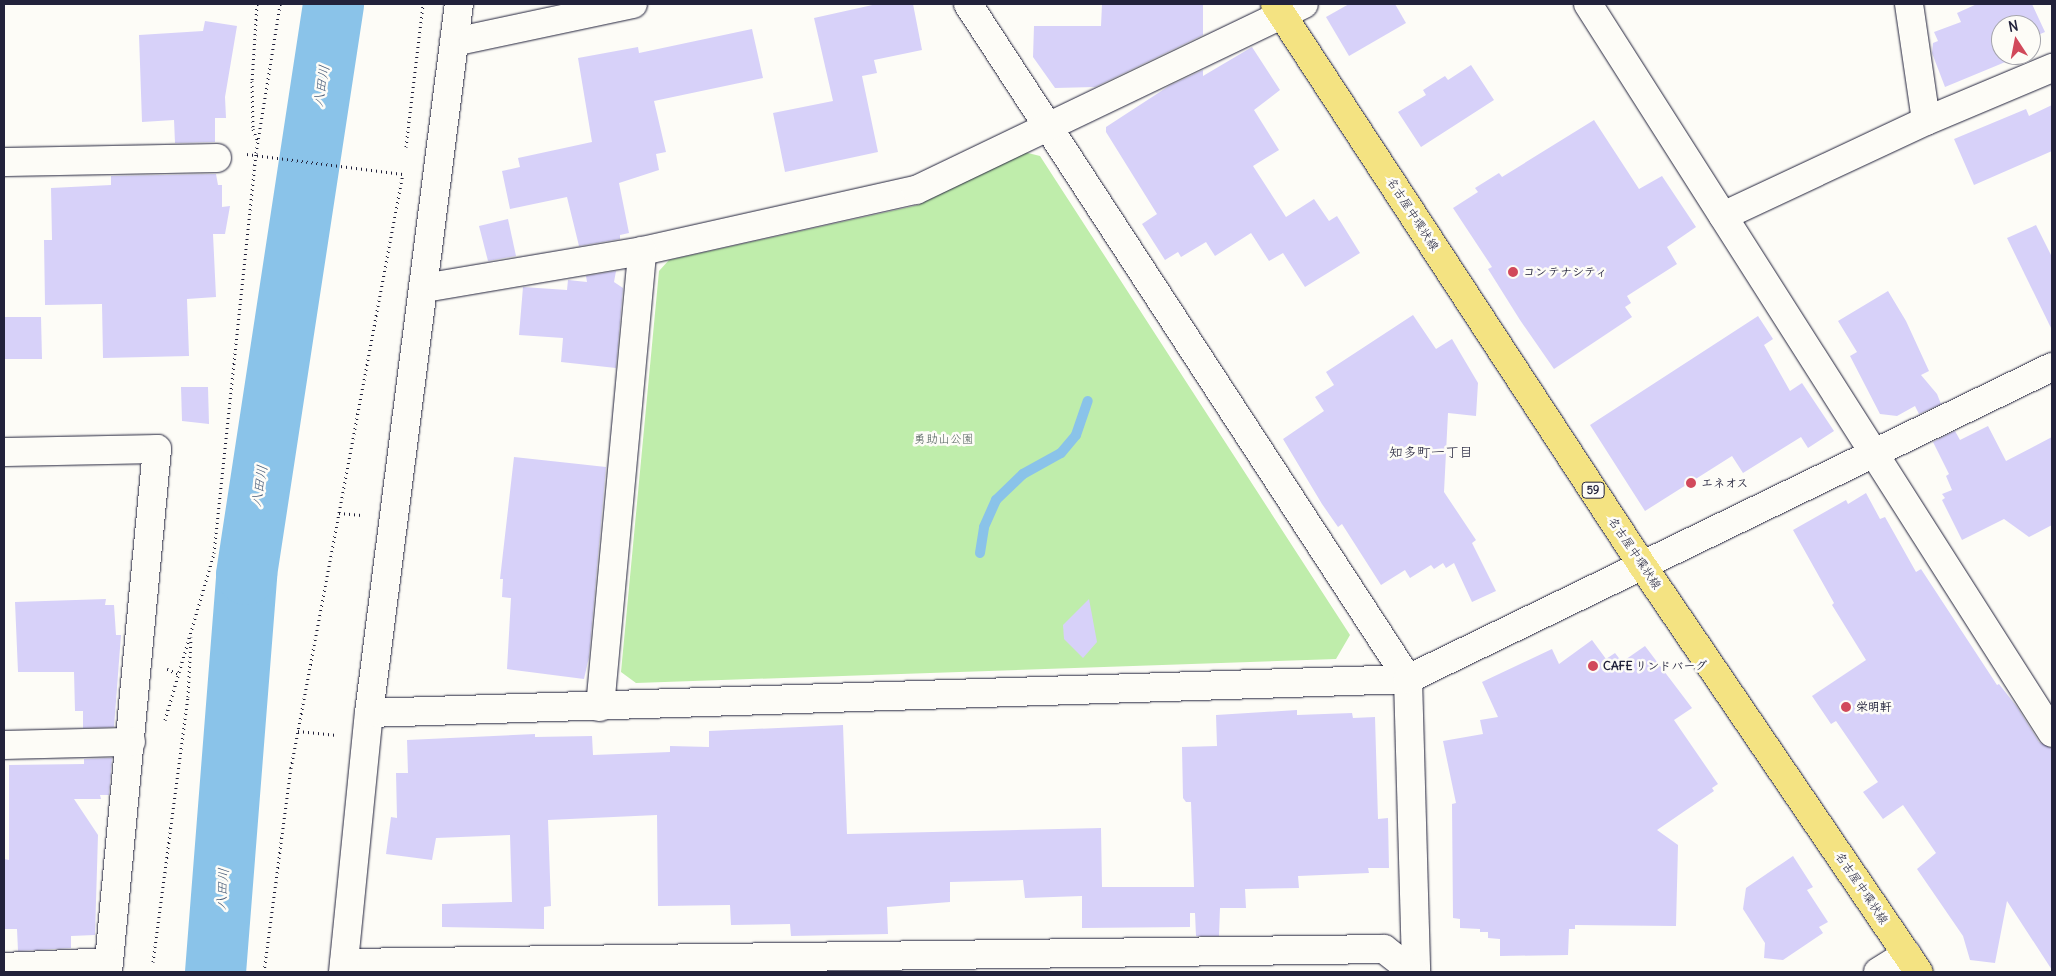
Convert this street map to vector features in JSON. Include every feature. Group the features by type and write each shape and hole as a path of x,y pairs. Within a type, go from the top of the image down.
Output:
{"main road":[{"name":"名古屋中環状線","path":"1287,7 1642,565 1913,963"}],"street":[{"path":"459,4 369,713 343,968 1384,949 1415,972"},
{"path":"454,42 633,4"},
{"path":"968,4 1408,678 1415,972"},
{"path":"1588,4 1877,454 2052,733"},
{"path":"1909,4 1926,122"},
{"path":"424,288 642,251 916,190 1049,127 1287,7"},
{"path":"1723,216 1926,122 2052,68"},
{"path":"4,162 217,158"},
{"path":"600,708 642,251"},
{"path":"369,713 600,708 1408,678 1877,454 2052,367"},
{"path":"4,452 157,449 131,742 108,967 4,967"},
{"path":"4,745 131,742"},
{"path":"1878,972 1913,963"}],"path":[{"path":"257,4 252,82 253,128 258,142"},
{"path":"163,727 214,553 256,153 280,4"},
{"path":"406,152 423,4"},
{"path":"256,153 391,170"},
{"path":"264,972 291,768 404,162"},
{"path":"153,962 188,697 191,631"}],"green space":[{"name":"勇助山公園","path":"1024,152 1040,156 1350,635 1336,659 636,683 621,672 659,271 669,260 918,205"}],"building":[{"path":"877,4 913,4 922,50 874,60 877,73 862,76 878,152 785,172 773,113 833,101 814,18"},
{"path":"1102,4 1203,4 1203,35 1095,87 1055,88 1033,57 1034,26 1101,26"},
{"path":"1349,4 1395,4 1406,23 1349,56 1326,17"},
{"path":"1977,4 2032,4 2037,15 1991,15 1991,65 1998,65 1945,87 1932,53 1933,43 1938,41 1934,32 1961,22 1957,13"},
{"path":"205,21 237,26 225,97 226,118 215,118 215,142 175,143 174,120 142,122 139,35 203,31"},
{"path":"2041,23 2045,32 2041,34"},
{"path":"752,29 763,78 654,101 666,152 656,154 659,170 619,183 629,233 620,235 620,239 579,246 567,197 510,209 502,171 520,167 518,158 592,142 578,58 638,47 639,53"},
{"path":"1252,47 1280,90 1254,110 1279,150 1253,166 1286,217 1314,199 1329,221 1337,216 1360,253 1305,287 1283,253 1269,261 1251,233 1215,256 1206,242 1181,257 1178,252 1165,260 1142,224 1157,214 1106,132 1106,127 1169,86 1203,70 1203,76"},
{"path":"1471,65 1494,100 1421,147 1398,112 1426,95 1423,90 1445,76 1448,80"},
{"path":"2052,105 2052,151 1974,185 1954,139 2026,109 2029,116"},
{"path":"1594,120 1639,189 1662,176 1696,227 1667,247 1677,264 1627,296 1631,303 1625,307 1632,317 1554,369 1488,269 1492,267 1453,208 1478,192 1475,188 1499,173 1502,177"},
{"path":"216,174 218,185 222,185 222,207 230,206 225,234 213,234 216,297 187,299 189,356 103,358 102,304 45,305 44,240 52,240 51,188 111,185 111,176"},
{"path":"508,219 516,256 488,261 479,226"},
{"path":"2036,225 2052,257 2052,330 2007,238"},
{"path":"616,271 614,282 623,288 616,368 561,362 563,338 519,335 523,287 567,290 568,280 587,282 586,276"},
{"path":"1888,291 1906,321 1929,371 1921,375 1937,394 1941,404 1919,414 1915,406 1897,416 1880,414 1850,356 1857,352 1838,321"},
{"path":"1413,315 1436,349 1452,339 1478,383 1476,416 1448,413 1444,492 1476,540 1472,543 1496,591 1472,602 1454,563 1446,568 1443,563 1434,569 1431,565 1410,578 1405,570 1381,585 1342,524 1338,527 1322,504 1283,439 1324,411 1315,397 1334,385 1326,372"},
{"path":"1758,316 1773,339 1764,345 1790,391 1802,383 1834,431 1808,448 1801,437 1743,473 1732,456 1645,511 1590,425"},
{"path":"4,317 41,317 42,359 4,359"},
{"path":"181,387 208,387 209,424 182,421"},
{"path":"1988,426 2006,461 2052,437 2052,525 2029,537 2004,519 1962,540 1942,500 1945,498 1942,494 1952,490 1946,476 1949,474 1933,442 1955,431 1960,440"},
{"path":"514,457 606,467 589,657 584,679 507,669 511,598 502,597 503,579 500,579"},
{"path":"1866,493 1880,519 1885,517 1916,572 1921,569 1997,685 1999,684 2017,707 2039,742 2052,749 2052,970 2007,901 1995,963 1970,960 1963,936 1917,869 1936,853 1903,805 1883,819 1863,792 1878,782 1836,721 1831,724 1812,696 1866,660 1832,605 1834,603 1793,530 1846,500 1848,504"},
{"path":"106,599 105,605 114,605 116,635 121,635 114,727 83,728 83,711 75,711 74,672 18,672 15,602"},
{"path":"1089,599 1097,642 1083,658 1064,639 1063,625"},
{"path":"1592,640 1606,659 1615,653 1622,662 1645,646 1692,708 1674,720 1718,784 1712,788 1714,791 1657,830 1678,845 1676,926 1575,925 1575,929 1569,929 1568,955 1500,956 1500,939 1488,938 1488,932 1480,932 1480,929 1460,928 1460,919 1453,918 1452,804 1456,803 1443,741 1483,734 1480,720 1498,717 1482,682 1552,649 1559,664"},
{"path":"1297,710 1297,715 1352,713 1353,718 1375,717 1378,819 1388,818 1389,868 1368,868 1369,873 1298,876 1299,888 1245,889 1246,908 1220,908 1219,936 1196,936 1195,913 1190,913 1190,927 1082,928 1082,896 1025,898 1023,880 950,882 950,902 887,907 888,934 791,936 790,924 731,925 730,905 658,906 657,815 548,820 551,906 544,907 544,929 442,927 442,904 512,902 510,835 436,838 432,860 386,854 391,817 397,818 396,773 408,773 407,740 535,734 535,737 592,736 593,755 670,752 670,746 709,747 709,731 843,725 847,834 1101,828 1102,887 1194,887 1191,802 1186,802 1183,798 1182,747 1217,746 1216,715"},
{"path":"112,758 109,795 100,795 101,799 74,799 98,835 95,935 71,936 71,948 18,951 17,929 4,929 4,859 9,860 9,765 84,764 84,759"},
{"path":"1793,856 1813,887 1807,890 1828,922 1819,927 1823,933 1783,960 1764,958 1765,943 1743,909 1746,888"}],"waterway":[{"name":"八田川","path":"215,972 246,574 333,4"},
{"path":"980,553 984,527 996,500 1023,474 1061,453 1076,435 1088,401"}],"place":[{"name":"コンテナシティ","path":"1513,272"},
{"name":"エネオス","path":"1691,483"},
{"name":"CAFE リンドバーグ","path":"1593,666"},
{"name":"栄明軒","path":"1846,707"}],"district":[{"name":"知多町一丁目","path":"1431,452"}]}
